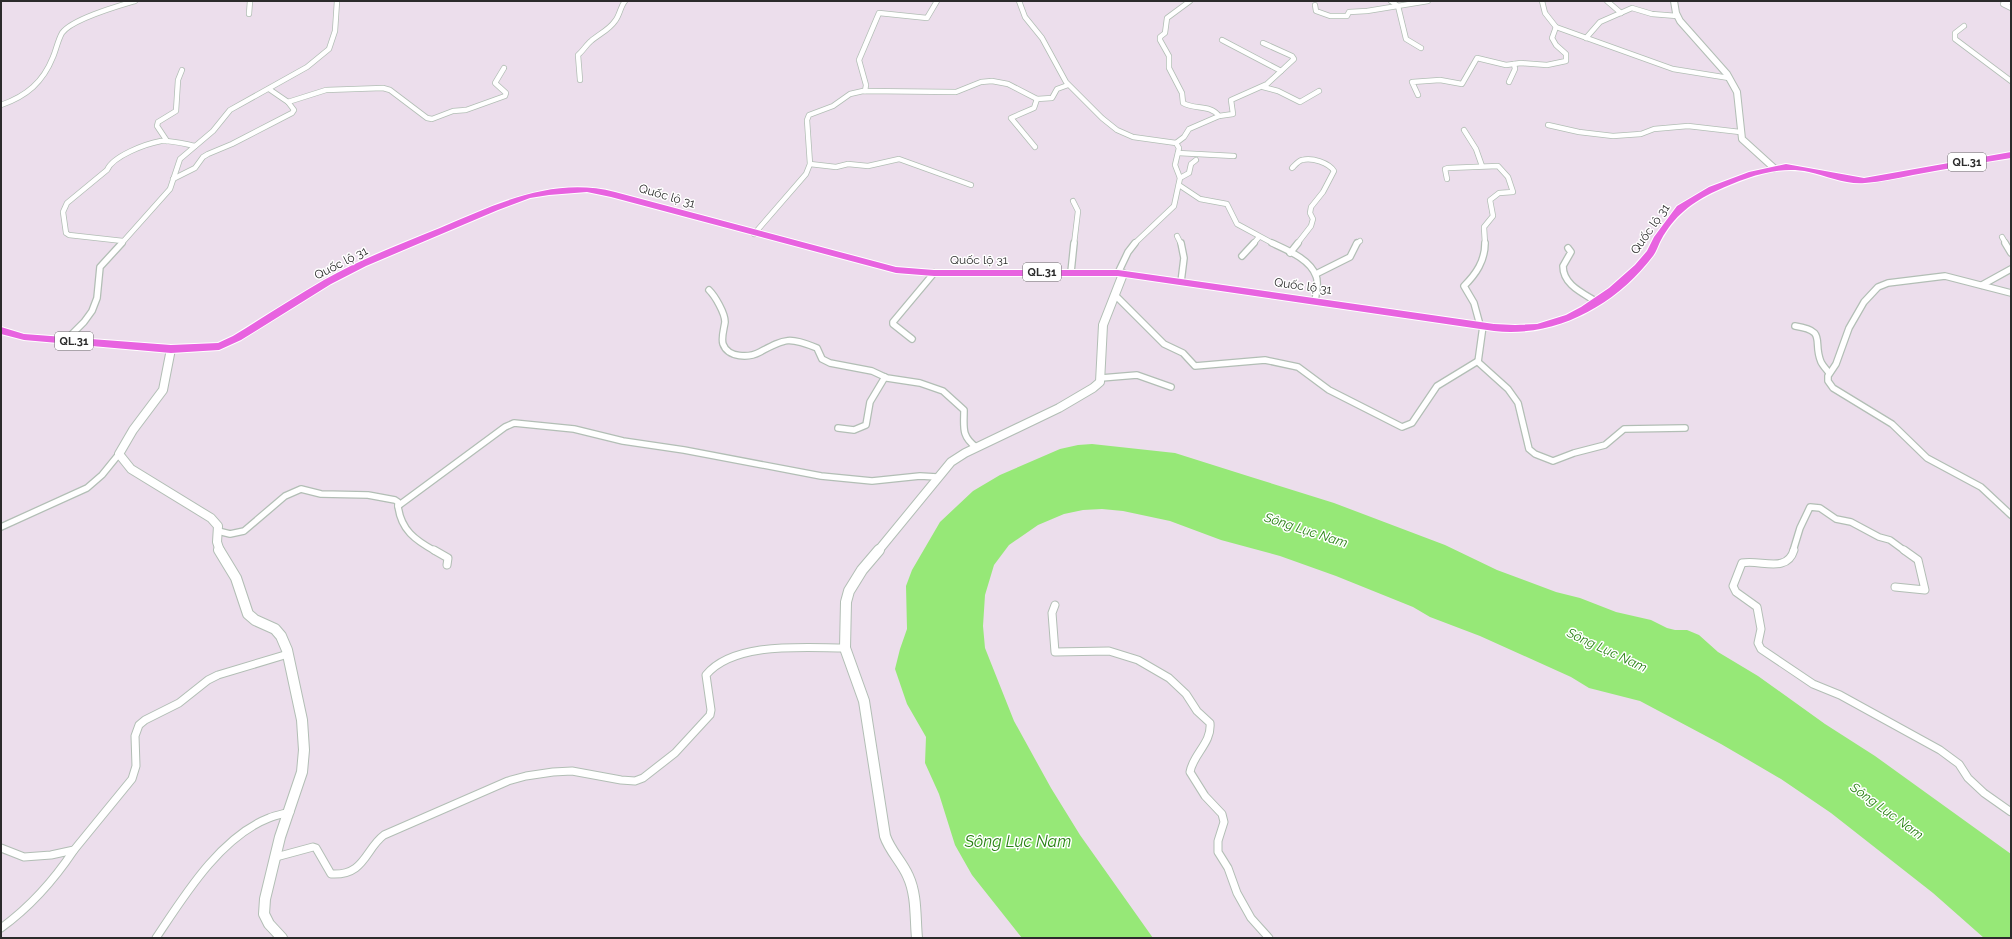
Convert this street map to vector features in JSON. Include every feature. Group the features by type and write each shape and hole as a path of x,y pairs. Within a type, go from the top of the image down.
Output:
{"highway":[{"name":"Quốc lộ 31","path":"1,330 24,337 171,349 209,347 229,343 328,282 363,264 495,208 528,196 549,192 587,189 600,191 880,267 934,273 1121,273 1481,326 1507,328 1537,327 1572,316 1596,302 1636,270 1650,254 1675,213 1683,205 1720,186 1774,168 1803,169 1858,181 2011,155"}],"street":[{"path":"1,105 23,97 37,86 43,78 65,30 84,20 135,1"},
{"path":"248,14 250,1"},
{"path":"65,341 91,314 97,299 97,276 100,267 170,189 180,159 213,131 230,110 307,67 329,49 335,31 337,1"},
{"path":"580,80 578,55 586,48 589,42 609,28 617,19 620,7 625,1"},
{"path":"865,91 866,85 859,60 879,13 927,18 937,1"},
{"path":"917,938 911,884 903,868 890,852 885,836 864,701 845,648 845,613 848,591 862,570 937,477 951,462 976,447 1080,396 1095,387 1101,378 1103,324 1115,295 1126,256 1138,239 1174,206 1180,178 1175,165 1179,148 1176,143 1153,138 1134,138 1120,131 1102,118 1068,85 1053,61 1042,38 1025,17 1019,1"},
{"path":"1190,1 1167,18 1165,33 1160,37 1160,40 1169,56 1169,68 1182,93 1183,103 1190,106 1207,108 1216,112 1219,116"},
{"path":"1391,1 1398,6 1406,39 1421,48"},
{"path":"1315,5 1317,12 1333,16 1347,16 1349,12 1428,1"},
{"path":"1542,1 1546,13 1556,27 1673,69 1729,78"},
{"path":"1607,1 1621,13"},
{"path":"1674,1 1677,16 1729,78 1738,94 1740,132 1742,139 1774,168"},
{"path":"2011,2 2003,4 2011,8"},
{"path":"1586,38 1600,22 1635,8 1652,14 1677,16"},
{"path":"1964,26 1955,33 1955,39 2011,81"},
{"path":"1418,95 1412,82 1440,80 1462,84 1476,58 1498,64 1548,65 1565,62 1566,54 1552,40 1553,31 1556,27"},
{"path":"1222,40 1281,71"},
{"path":"1176,143 1184,137 1189,129 1219,116 1233,114 1230,102 1232,99 1263,87 1273,80 1293,58 1263,43"},
{"path":"1509,82 1515,69 1514,64"},
{"path":"288,102 326,90 377,88 390,90 412,108 427,118 432,119 453,111 466,110 506,96 506,93 495,83 504,68"},
{"path":"167,141 157,126 158,122 176,111 178,94 177,81 182,70"},
{"path":"754,234 800,182 810,164 807,120 809,115 833,106 850,94 865,91 956,92 981,82 992,81 1008,84 1037,99 1052,98 1057,89 1068,85"},
{"path":"1263,87 1278,91 1300,102 1319,91"},
{"path":"173,179 195,168 203,157 208,154 232,144 294,110 288,102 269,89"},
{"path":"1035,147 1012,118 1014,115 1033,109 1037,99"},
{"path":"1548,125 1579,132 1613,136 1641,134 1654,129 1688,126 1740,132"},
{"path":"1464,130 1476,149 1482,166"},
{"path":"123,241 69,235 65,228 64,209 74,196 107,170 110,164 139,147 167,141 195,146"},
{"path":"1178,153 1234,156"},
{"path":"810,164 836,167 848,164 868,166 900,159 931,172 971,185"},
{"path":"1180,178 1189,173 1191,164 1196,160"},
{"path":"1290,252 1311,226 1313,219 1310,213 1312,207 1323,192 1334,172 1332,168 1324,164 1304,160 1299,161 1292,168"},
{"path":"1447,179 1446,168 1482,166 1500,167 1509,179 1513,191 1499,193 1490,200 1493,216 1483,230 1486,252 1479,268 1464,286 1474,303 1481,326 1478,361 1488,373 1509,389 1519,404 1525,419 1529,448 1535,454 1553,461 1574,453 1605,445 1624,429 1685,428"},
{"path":"1179,185 1200,199 1227,204 1237,224 1259,238 1290,252 1307,265 1316,274 1317,281 1315,301"},
{"path":"1071,272 1078,211 1073,201"},
{"path":"1177,236 1184,245 1184,264 1181,282"},
{"path":"2002,237 2011,253"},
{"path":"1242,256 1259,238"},
{"path":"1316,274 1350,257 1356,243 1360,241"},
{"path":"1568,248 1571,252 1563,267 1565,276 1570,283 1596,302"},
{"path":"1982,285 2011,269"},
{"path":"912,339 893,324 893,322 934,273"},
{"path":"2011,293 1957,278 1940,276 1888,283 1878,287 1864,302 1849,328 1836,364 1829,373 1828,381 1833,388 1892,424 1927,458 1981,487 2011,516"},
{"path":"709,290 714,295 725,320 722,338 724,347 735,355 755,355 783,340 798,341 817,348 822,358 830,364 872,371 885,377 933,387 954,400 964,410 963,425 967,440 976,447"},
{"path":"1115,295 1164,344 1180,352 1195,366 1267,360 1295,366 1300,368 1332,392 1402,427 1412,423 1437,386 1478,361"},
{"path":"1795,326 1809,328 1814,331 1818,341 1821,362 1829,373"},
{"path":"1,527 81,492 102,474 119,454 133,430 163,390 171,349"},
{"path":"1101,378 1137,375 1171,387"},
{"path":"838,428 854,430 866,425 870,402 885,377"},
{"path":"398,506 504,427 514,423 574,429 623,441 684,450 821,476 872,481 920,476 937,477"},
{"path":"119,454 131,470 211,518 216,523 218,531 217,542 221,555 236,578 248,614 255,620 275,629 280,636 288,654 302,720 304,750 302,772 290,812 280,837 276,857 267,886 264,914 269,924 282,938"},
{"path":"218,531 230,534 244,531 286,496 301,489 321,494 374,496 395,500 398,502 399,519 406,533 448,558 447,564"},
{"path":"1895,587 1925,590 1918,560 1890,540 1879,537 1851,522 1832,517 1820,508 1812,506 1804,518 1789,561 1777,565 1748,561 1742,563 1733,586 1736,592 1757,607 1761,629 1758,643 1761,649 1813,684 1840,695 1940,750 1959,764 1968,778 1984,793 2011,812"},
{"path":"1055,605 1052,613 1055,652 1109,651 1138,660 1169,678 1186,694 1197,711 1210,723 1211,731 1209,737 1191,766 1190,772 1205,796 1222,814 1224,822 1218,841 1218,852 1228,868 1237,893 1251,918 1268,938"},
{"path":"276,857 314,847 331,874 338,874 364,861 378,838 508,781 524,776 561,771 580,772 626,780 641,780 678,751 710,715 711,710 706,675 711,668 736,657 763,650 845,648"},
{"path":"1,928 28,904 68,860 74,850 132,779 136,766 135,736 139,724 179,703 208,680 218,675 288,654"},
{"path":"156,938 183,898 210,863 241,836 261,822 279,814 290,812"},
{"path":"1,848 24,857 51,855 74,850"}],"water":[{"name":"Sông Lục Nam","path":"1092,444 1175,453 1334,503 1445,545 1497,570 1556,592 1580,598 1616,612 1651,620 1667,628 1687,630 1699,635 1718,652 1758,676 1825,724 1875,756 2011,854 2011,938 1984,938 1933,893 1831,813 1781,779 1721,744 1640,701 1589,688 1571,677 1480,636 1430,617 1413,607 1336,576 1280,556 1221,540 1170,521 1123,511 1102,509 1083,510 1064,514 1038,525 1009,545 994,565 985,595 983,626 985,648 1014,721 1051,788 1080,835 1153,938 1022,938 972,875 955,845 939,794 925,763 926,737 907,704 895,669 907,629 906,586 912,570 940,522 973,491 1000,475 1060,449"}]}
